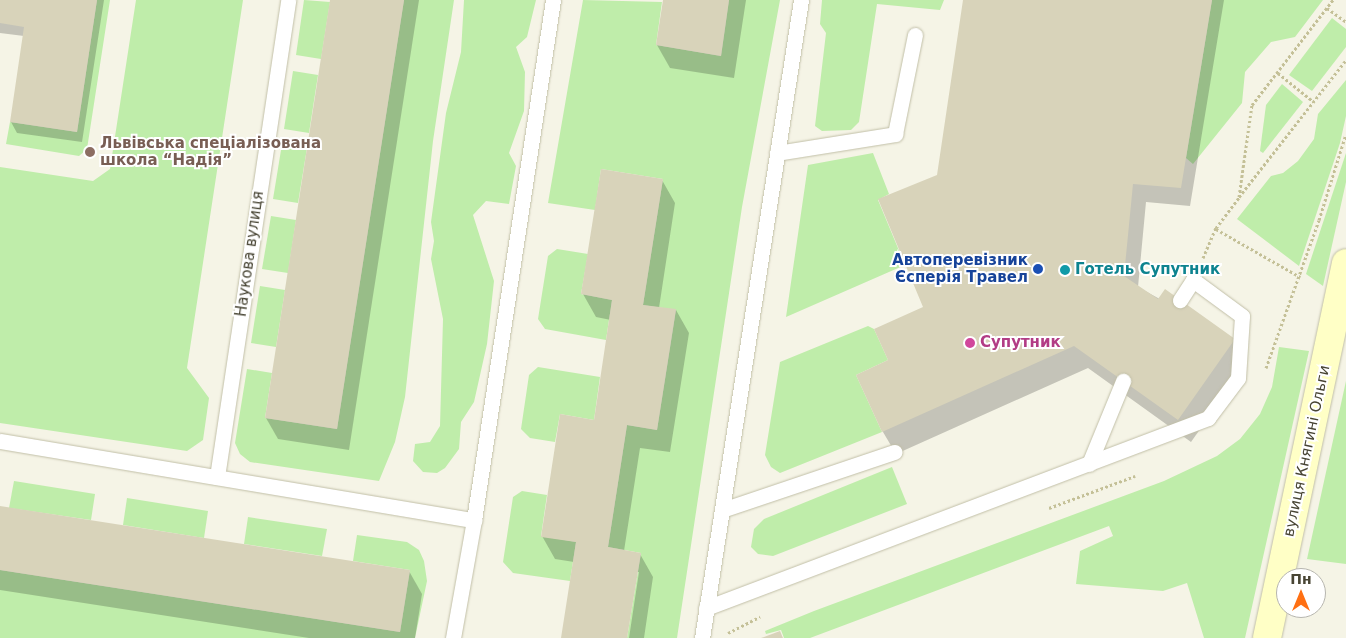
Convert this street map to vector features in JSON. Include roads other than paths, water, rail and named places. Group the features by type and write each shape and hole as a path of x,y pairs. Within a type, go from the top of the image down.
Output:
{"main road":[{"name":"вулиця Княгині Ольги","path":"1267,638 1346,263"}],"lane":[{"name":"Наукова вулиця","path":"217,478 288,0"},
{"path":"452,638 474,520 552,0"},
{"path":"702,638 801,0"},
{"path":"777,153 895,134 915,35"},
{"path":"706,608 1208,418 1238,378 1242,316 1193,280 1180,300"},
{"path":"1089,464 1123,381"},
{"path":"0,441 474,520"},
{"path":"722,510 894,452"}],"place":[{"name":"Львівська спеціалізована школа “Надія”","path":"90,152"},
{"name":"Автоперевізник Єсперія Травел","path":"1038,269"},
{"name":"Готель Супутник","path":"1065,270"},
{"name":"Супутник","path":"970,343"}]}
